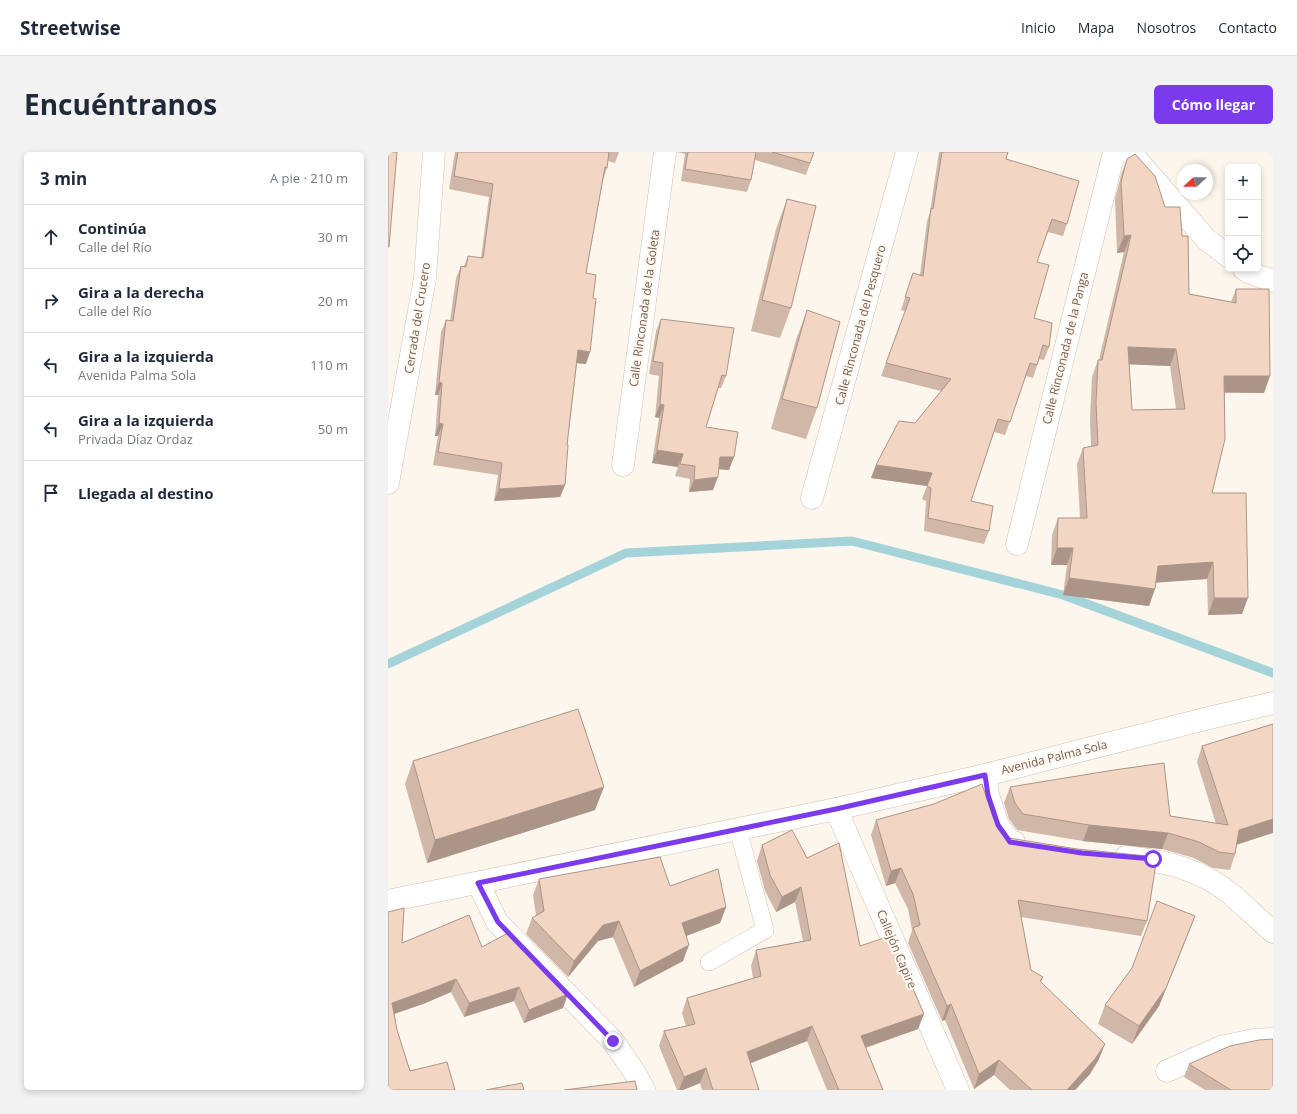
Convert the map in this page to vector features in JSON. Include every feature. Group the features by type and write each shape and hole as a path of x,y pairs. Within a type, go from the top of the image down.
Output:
{"street":[{"name":"Cerrada del Crucero","path":"388,483 425,278 434,152"},
{"name":"Calle Rinconada de la Goleta","path":"623,465 665,152"},
{"name":"Calle Rinconada del Pesquero","path":"812,498 907,152"},
{"name":"Calle Rinconada de la Panga","path":"1016,544 1114,152"},
{"path":"1130,152 1206,239 1225,254"},
{"path":"1248,272 1273,281"},
{"name":"Avenida Palma Sola","path":"388,901 836,809 985,775 1273,703"},
{"path":"985,775 988,795 998,825 1010,842 1032,845"},
{"name":"Callejón Capire","path":"836,809 958,1090"},
{"path":"1106,855 1153,859 1183,867 1204,877 1230,894 1273,932"},
{"path":"478,883 498,922 613,1041 635,1073 644,1090"},
{"path":"1167,1071 1221,1047 1253,1040 1273,1039"}],"lane":[{"path":"709,962 765,930 738,829"}],"building":[{"path":"388,152 397,152 389,247 388,247"},
{"path":"458,152 609,152 586,273 596,275 593,298 596,299 590,352 578,350 567,445 565,485 499,489 502,463 438,452 443,424 439,423 442,383 439,382 446,320 453,321 461,266 466,267 468,256 483,258 493,184 454,176"},
{"path":"688,152 756,152 751,180 685,169"},
{"path":"772,152 814,152 810,163"},
{"path":"942,152 1008,152 1006,159 1079,181 1067,224 1052,219 1037,262 1049,265 1034,318 1052,323 1049,347 1043,345 1037,365 1030,363 1010,422 998,419 971,501 993,506 989,531 928,518 931,488 927,486 932,473 876,465 899,421 915,423 951,379 886,363 910,298 905,297 913,273 923,276 931,208 933,209"},
{"path":"1135,154 1155,176 1165,207 1180,207 1182,236 1188,236 1189,294 1236,303 1236,289 1269,289 1270,376 1224,376 1225,439 1212,493 1246,493 1248,598 1214,598 1213,562 1158,566 1155,589 1069,578 1073,548 1057,548 1058,518 1087,518 1083,448 1098,445 1096,403 1098,360 1102,360 1131,235 1124,236 1121,182 1127,159","holes":["1128,347 1176,349 1185,409 1132,410"]},
{"path":"787,199 816,206 791,308 762,300"},
{"path":"807,310 840,322 817,408 782,399"},
{"path":"661,319 734,328 726,376 722,375 706,427 738,432 734,457 720,457 718,477 694,480 695,466 680,464 683,454 657,450 664,405 660,404 663,363 653,361"},
{"path":"578,709 604,787 435,840 413,761"},
{"path":"1273,724 1273,819 1239,830 1235,854 1219,852 1199,842 1168,833 1089,825 1023,814 1015,803 1010,787 1164,763 1170,816 1228,825 1202,746"},
{"path":"982,784 993,817 1009,838 1077,849 1157,857 1147,921 1018,900 1031,970 1043,977 1040,981 1105,1044 1095,1059 1067,1090 1032,1090 999,1060 979,1074 951,1004 947,1006 913,928 920,925 913,894 901,868 891,871 876,820 934,804"},
{"path":"792,830 807,858 839,843 860,946 890,936 924,1014 861,1036 883,1090 839,1090 812,1026 747,1052 759,1090 713,1090 706,1068 684,1077 664,1031 695,1024 687,998 761,976 756,950 811,940 801,887 782,897 770,875 762,845"},
{"path":"660,857 670,886 718,869 726,907 682,923 689,945 640,971 619,921 603,925 574,961 532,918 544,911 539,879"},
{"path":"1157,901 1195,916 1166,988 1139,1026 1105,1005 1132,968"},
{"path":"404,908 402,943 469,915 482,947 508,933 568,994 529,1010 519,987 469,1003 456,979 392,1003 397,1030 410,1071 447,1062 455,1090 388,1090 388,912"},
{"path":"1273,1039 1273,1090 1231,1090 1189,1064 1230,1046 1259,1040"},
{"path":"635,1081 637,1090 564,1090"},
{"path":"522,1083 524,1090 486,1090"}],"waterway":[{"path":"388,664 626,553 852,541 1063,595 1273,673"}],"route":[{"path":"613,1041 498,922 478,883 836,809 985,775 988,795 998,825 1010,842 1082,853 1153,859"}]}
